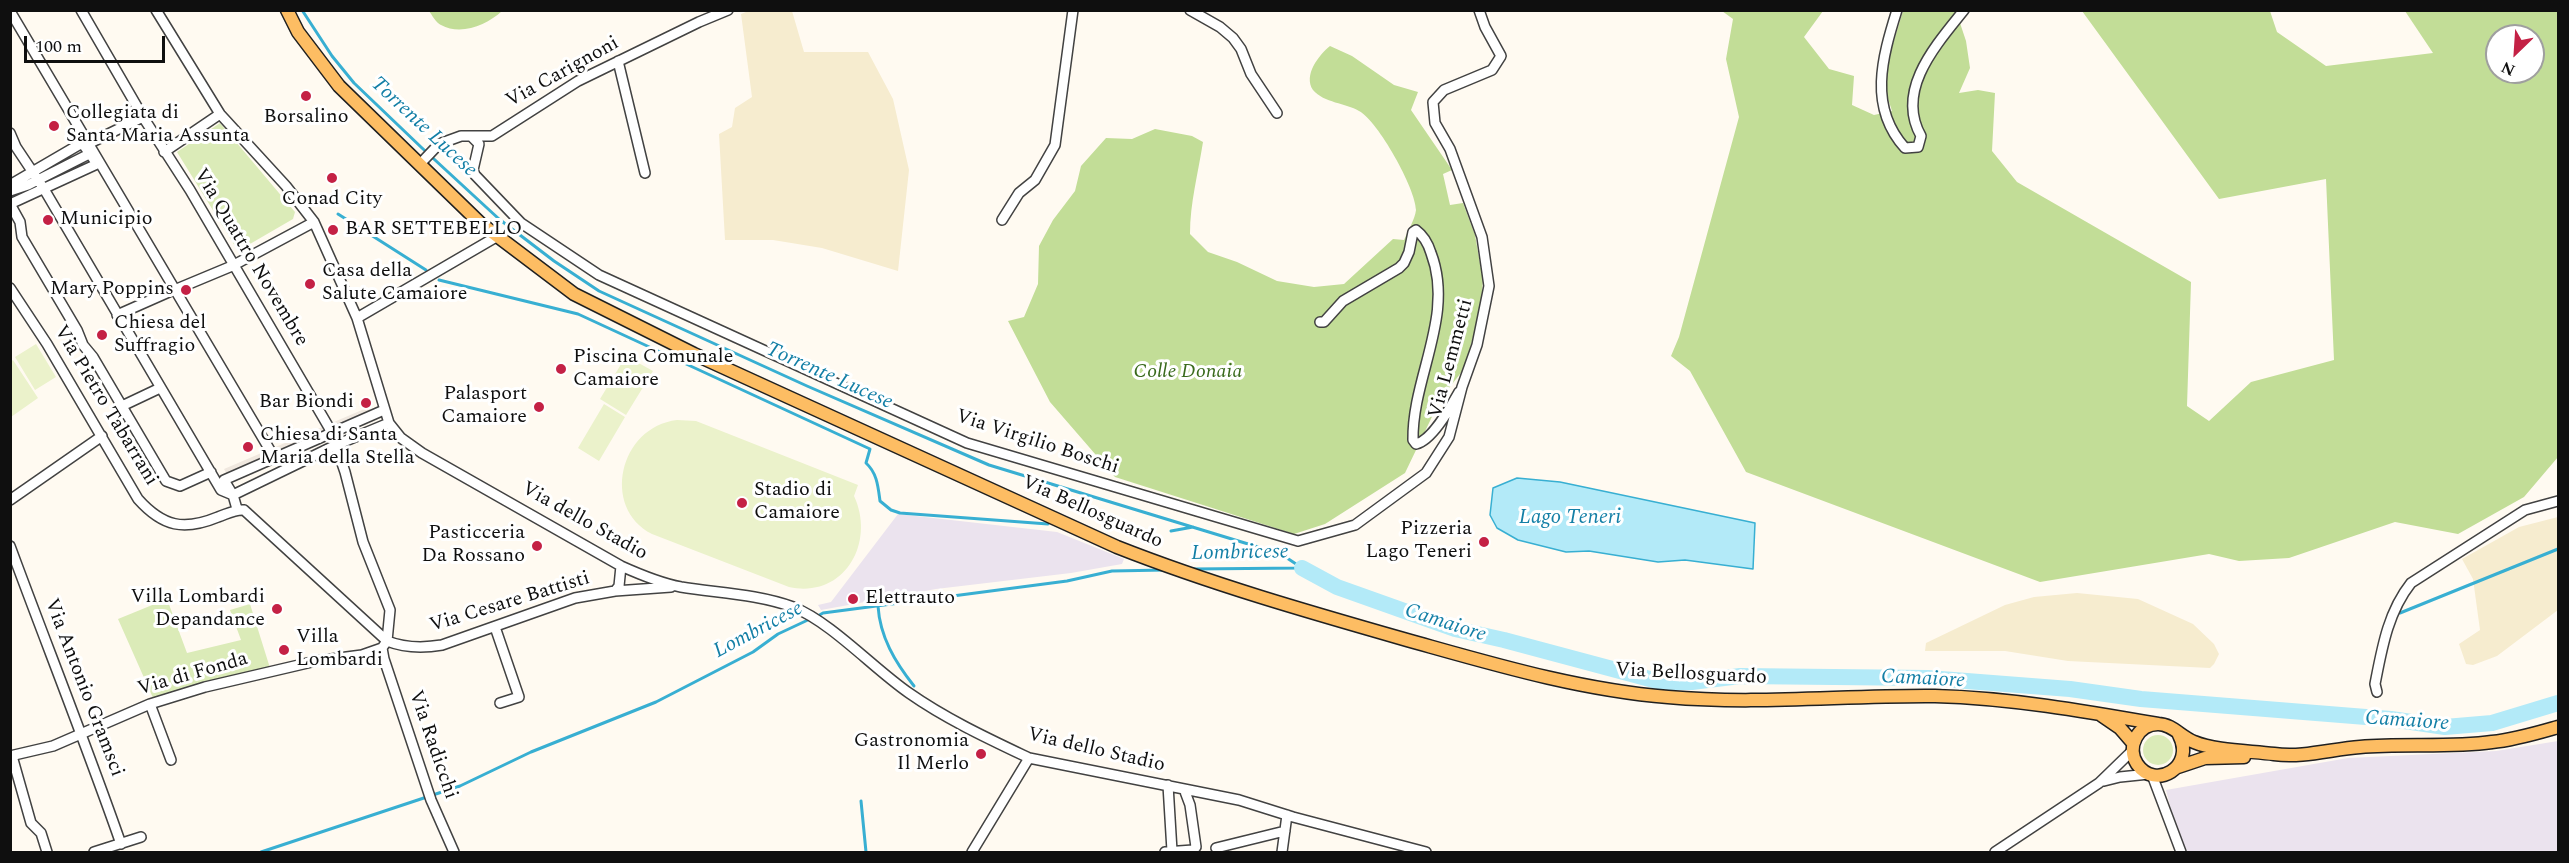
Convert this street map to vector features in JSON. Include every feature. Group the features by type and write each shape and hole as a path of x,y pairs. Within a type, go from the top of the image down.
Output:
{"main road":[{"name":"Via Bellosguardo","path":"287,10 298,32 339,86 496,237 574,294 614,316 896,447 1161,565 1483,661 1596,688 1669,698 1765,700 1945,697 2011,701 2158,724"},
{"path":"2100,714 2121,728 2133,747 2137,765 2150,774 2166,774 2178,767 2205,758 2234,756 2259,758 2360,747 2492,742 2559,726"},
{"path":"2133,747 2142,729 2158,724 2173,729 2179,735 2195,743 2278,755"},
{"path":"2178,767 2184,747 2179,735"}],"street":[{"name":"Via Quattro Novembre","path":"81,10 164,152 190,190 232,266 331,431 363,542 390,610 385,644"},
{"name":"Via dello Stadio","path":"156,10 220,114 286,186 314,222 357,318 389,423 401,438 422,453 621,566 658,581 766,600 792,607 808,615 909,694 1029,758 1239,800 1425,852"},
{"name":"Via Carignoni","path":"419,165 439,144 461,136 492,136 531,109 618,61 728,10"},
{"path":"1002,220 1019,193 1035,180 1055,145 1073,10"},
{"path":"1190,10 1220,27 1233,38 1241,49 1251,74 1277,113"},
{"name":"Via Lemmetti","path":"1298,541 1355,525 1426,473 1449,437 1485,314 1489,286 1488,267 1479,227 1450,149 1435,123 1432,112 1433,102 1444,90 1492,70 1501,56 1485,27 1479,10"},
{"path":"1897,10 1887,42 1880,81 1882,102 1893,135 1905,148 1918,147 1921,136 1916,128 1912,106 1913,94 1922,68 1933,49 1964,10"},
{"path":"10,11 172,291 274,457"},
{"path":"618,61 645,172"},
{"path":"164,152 220,114"},
{"path":"10,191 90,150 143,117"},
{"path":"10,133 221,490 233,495 336,445 389,423"},
{"name":"Via Virgilio Boschi","path":"472,137 479,144 473,170 475,175 514,216 580,264 635,293 967,443 1298,541"},
{"path":"90,150 96,164 10,204 20,222 22,237 78,330 83,345 93,357 166,481 180,486 211,472"},
{"path":"10,185 35,177"},
{"path":"117,315 232,266 314,222"},
{"path":"1320,322 1324,322 1343,301 1399,268 1404,263 1413,232 1416,230 1422,234 1435,264 1438,308 1416,406 1413,440 1416,444 1421,443 1438,426 1462,387"},
{"path":"357,318 496,237"},
{"name":"Via Pietro Tabarrani","path":"10,288 47,344 138,499 150,512 165,521 182,525 200,524 237,509"},
{"path":"122,406 160,388"},
{"path":"384,410 331,431 224,480 233,495 237,509 251,514 385,644"},
{"path":"10,500 102,436"},
{"path":"2377,692 2375,684 2387,626 2396,612 2402,594 2411,583 2525,510 2559,501"},
{"name":"Via Antonio Gramsci","path":"10,546 56,671 82,732 121,844"},
{"name":"Via Cesare Battisti","path":"615,591 620,586 621,566"},
{"name":"Via Cesare Battisti","path":"385,644 431,647 575,598 615,591 680,586"},
{"path":"495,627 519,697 500,703"},
{"name":"Via di Fonda","path":"11,756 53,746 150,705 205,687 316,661 362,655 385,644"},
{"name":"Via Radicchi","path":"385,644 431,800 454,852"},
{"path":"150,705 171,760"},
{"path":"1995,852 2099,783 2120,765 2133,747"},
{"path":"11,756 31,823 41,833 47,852"},
{"path":"972,852 1029,758"},
{"path":"2099,783 2120,777 2150,774 2181,852"},
{"path":"1168,785 1168,852 1193,850 1196,847 1190,805 1184,789"},
{"path":"1282,852 1287,815"},
{"path":"1215,848 1285,831"},
{"path":"94,852 141,837"}],"shaded area":[{"path":"751,10 792,11 804,52 868,52 893,99 909,170 898,271 822,248 773,240 725,240 719,134 732,127 735,108 752,97 741,14"},
{"path":"369,407 374,418 230,480 224,469"},
{"path":"898,514 1057,532 1124,559 1122,564 1071,573 936,589 821,610 818,605 831,602"},
{"path":"2558,517 2558,610 2497,656 2473,665 2466,664 2459,644 2480,630 2473,579 2462,559 2519,527"},
{"path":"2077,593 2138,599 2193,624 2214,644 2219,654 2210,668 2068,661 2005,651 1925,651 1926,643 2005,605 2034,597"},
{"path":"2558,741 2558,852 2188,852 2176,830 2166,790 2348,758 2496,751"}],"green space":[{"path":"429,11 502,11 489,21 465,29 457,29 439,24"},
{"path":"1722,11 1823,11 1804,37 1829,69 1854,76 1852,105 1874,115 1892,111 1882,80 1903,11 1956,11 1966,41 1970,68 1959,93 1978,90 1995,93 1992,151 2017,182 2191,282 2187,406 2209,421 2251,382 2334,360 2326,179 2219,199 2082,11 2270,11 2277,32 2326,66 2433,53 2405,11 2558,11 2558,457 2524,497 2458,534 2395,522 2289,558 2239,561 2209,554 2040,582 1746,472 1690,371 1671,356 1679,337 1739,117 1726,59 1733,19"},
{"name":"Colle Donaia","path":"1330,46 1352,56 1394,85 1418,92 1411,110 1452,170 1443,174 1450,205 1463,203 1475,235 1483,280 1480,312 1464,369 1441,398 1405,473 1325,524 1294,534 1115,477 1050,402 1008,321 1024,317 1038,284 1039,246 1053,220 1075,191 1081,166 1106,138 1132,139 1155,129 1192,136 1203,142 1190,234 1208,252 1237,262 1277,281 1314,287 1344,284 1393,239 1404,240 1416,210 1410,187 1395,156 1367,117 1354,108 1323,98 1313,90 1310,84 1314,66"},
{"path":"220,123 295,212 293,219 243,248 235,246 177,152"},
{"path":"36,344 56,377 35,390 15,357"},
{"path":"626,356 653,371 626,415 600,399"},
{"path":"13,360 38,398 11,417 10,362"},
{"path":"604,404 625,417 599,461 578,448"},
{"name":"Stadio di Camaiore","path":"677,420 696,421 858,485 854,496 860,514 861,532 858,549 840,576 825,584 808,588 789,587 652,534 636,522 626,506 622,488 624,470 630,452 641,437 657,426"},
{"path":"167,599 187,653 241,640 230,610 250,604 270,668 210,681 153,698 118,619"},
{"path":"2158,735 2169,739 2173,750 2169,761 2158,765 2147,761 2143,750 2147,739"}],"water":[{"name":"Lago Teneri","path":"1517,478 1560,482 1755,523 1753,569 1685,560 1658,562 1589,551 1566,552 1518,540 1497,528 1490,515 1493,488"}],"waterway":[{"name":"Torrente Lucese","path":"302,10 332,56 354,83 422,148 499,219 554,261 599,291 807,386 989,465 1281,554 1302,568"},
{"path":"338,214 426,270"},
{"path":"439,280 578,314 870,449 866,463 875,475 880,501 891,510 900,513 1048,524"},
{"path":"1171,531 1193,527"},
{"path":"2400,613 2558,549"},
{"name":"Lombricese","path":"1193,569 1300,568"},
{"name":"Camaiore","path":"1302,568 1337,587 1455,629 1661,682 1692,682 1740,676 1928,678 2070,689 2141,699 2391,719 2445,727 2492,723 2558,703"},
{"name":"Lombricese","path":"816,617 823,613 1067,581 1112,571 1165,570"},
{"path":"878,606 885,639 914,686"},
{"name":"Lombricese","path":"261,852 460,786 531,752 656,702 753,652 778,634 810,619"},
{"path":"861,801 866,852"}],"place":[{"name":"Borsalino","path":"306,96"},
{"name":"Collegiata di Santa Maria Assunta","path":"54,126"},
{"name":"Conad City","path":"332,178"},
{"name":"Municipio","path":"48,220"},
{"name":"BAR SETTEBELLO","path":"333,230"},
{"name":"Casa della Salute Camaiore","path":"310,284"},
{"name":"Mary Poppins","path":"186,290"},
{"name":"Chiesa del Suffragio","path":"102,335"},
{"name":"Piscina Comunale Camaiore","path":"561,369"},
{"name":"Bar Biondi","path":"366,403"},
{"name":"Palasport Camaiore","path":"539,407"},
{"name":"Chiesa di Santa Maria della Stella","path":"248,447"},
{"name":"Stadio di Camaiore","path":"742,503"},
{"name":"Pizzeria Lago Teneri","path":"1484,542"},
{"name":"Pasticceria Da Rossano","path":"537,546"},
{"name":"Elettrauto","path":"853,599"},
{"name":"Villa Lombardi Depandance","path":"277,609"},
{"name":"Villa Lombardi","path":"284,650"},
{"name":"Gastronomia Il Merlo","path":"981,754"}]}
